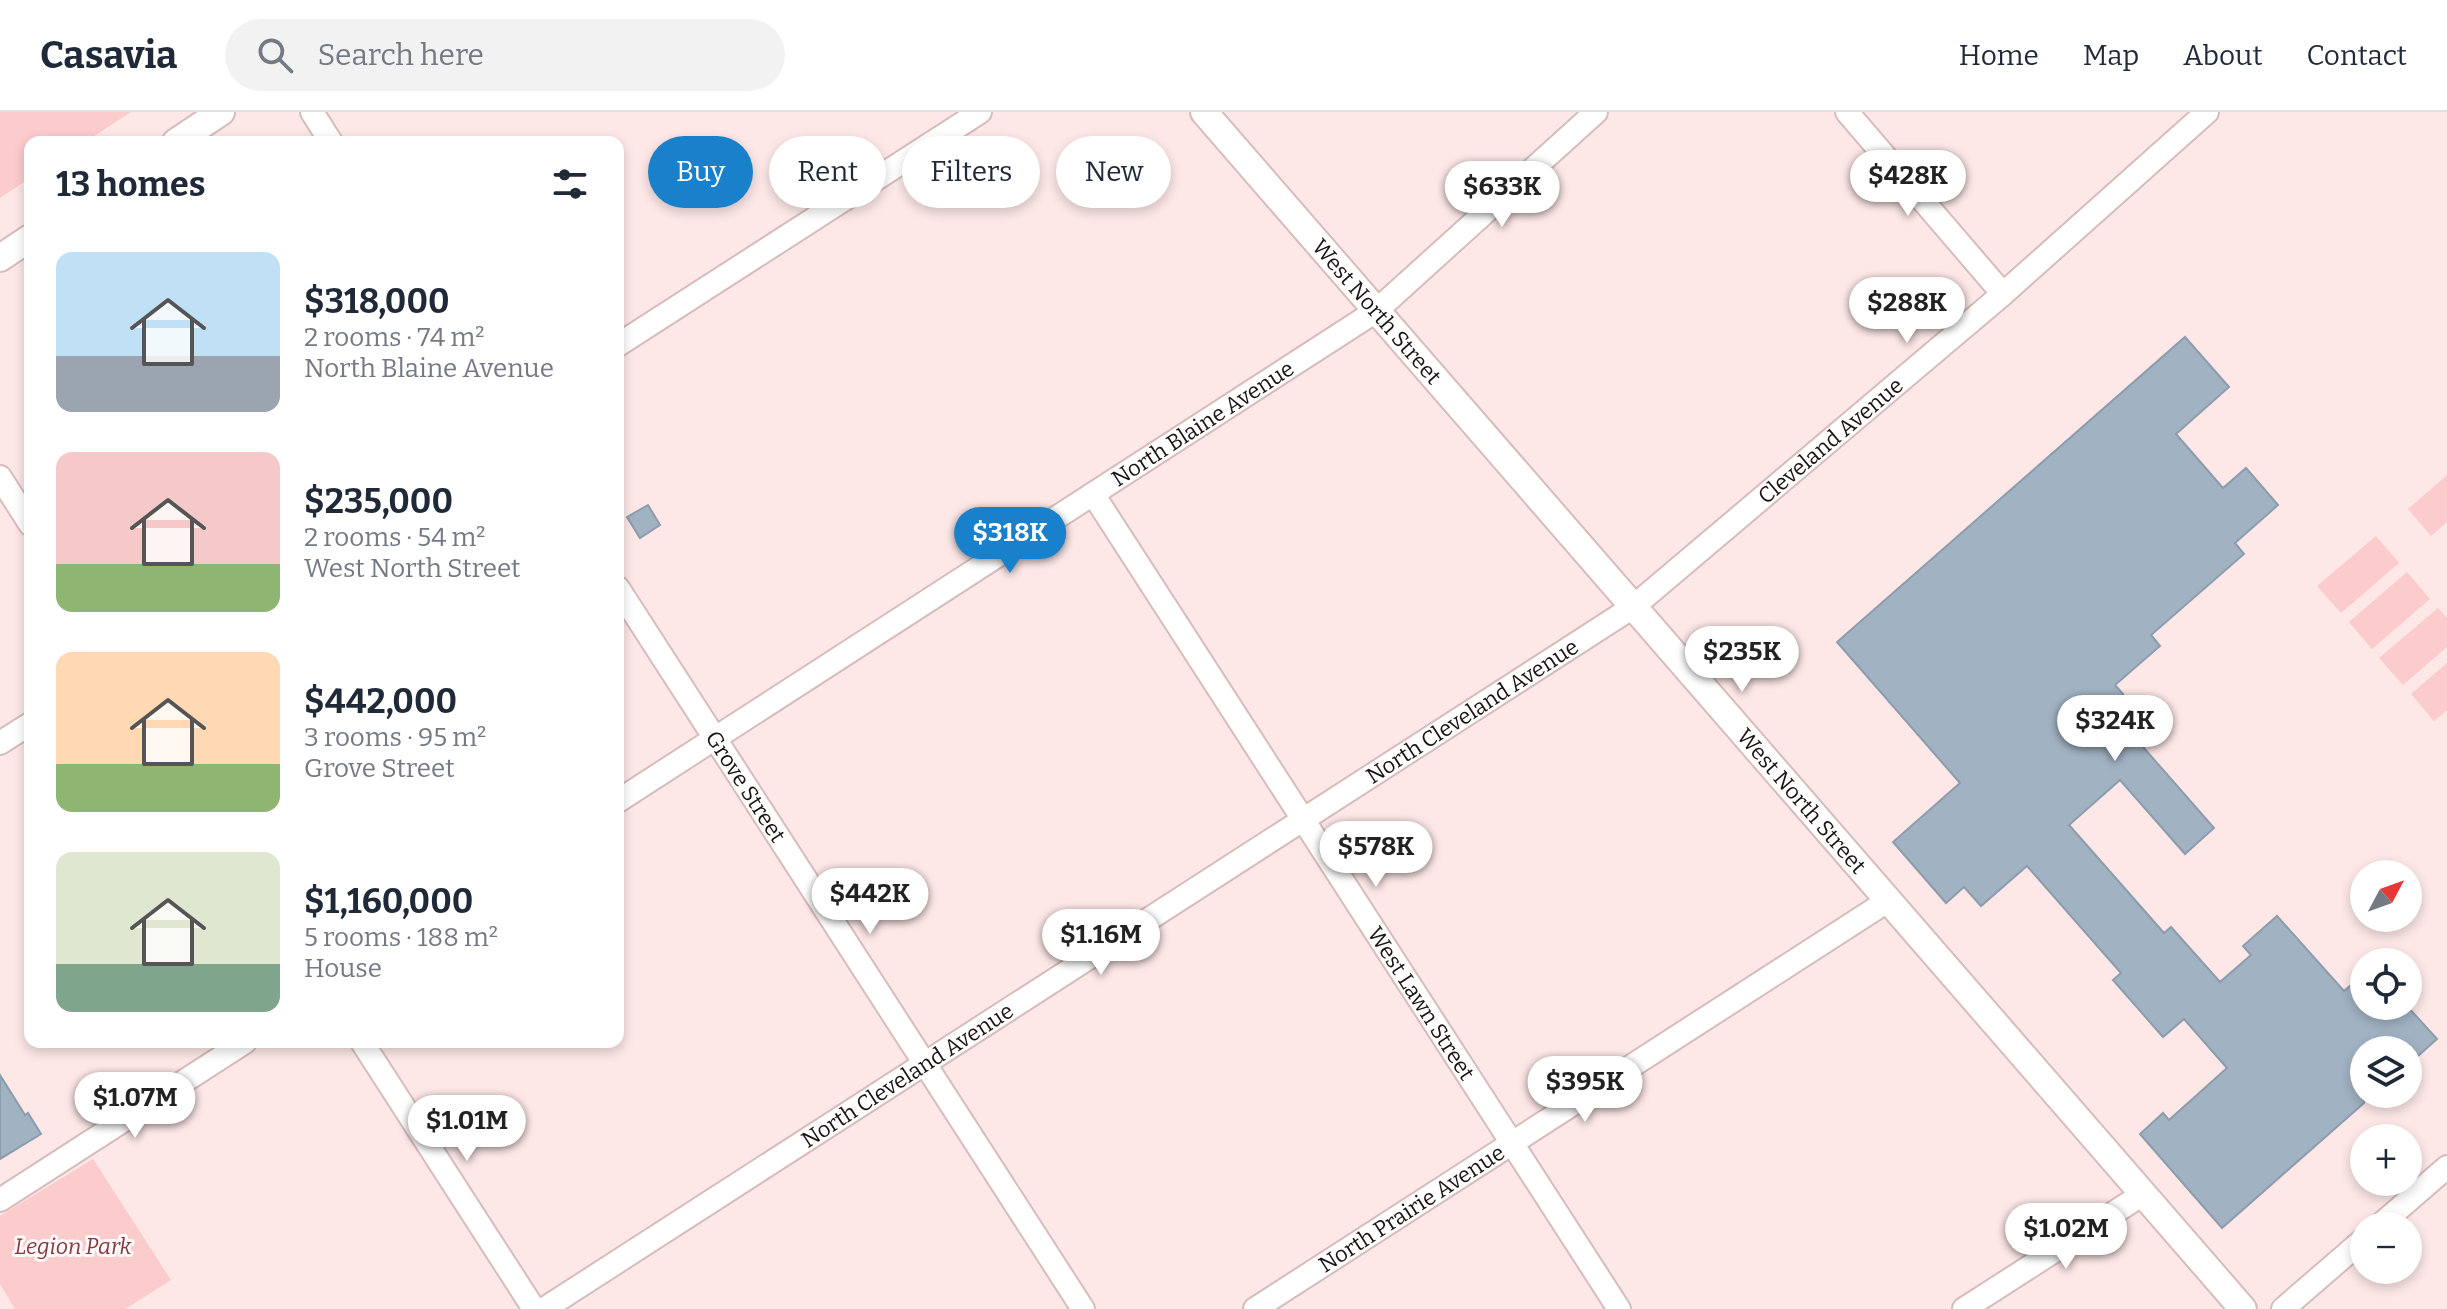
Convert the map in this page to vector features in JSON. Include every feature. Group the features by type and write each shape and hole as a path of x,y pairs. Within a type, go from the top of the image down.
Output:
{"main road":[{"path":"185,136 221,112"},
{"name":"West North Street","path":"1204,112 2243,1309"},
{"path":"0,258 24,242"}],"street":[{"path":"312,112 327,136"},
{"path":"624,341 980,112"},
{"name":"North Blaine Avenue","path":"624,797 1376,311 1596,112"},
{"path":"1847,112 2003,294"},
{"name":"Cleveland Avenue","path":"1633,607 2003,294 2207,112"},
{"path":"0,477 24,515"},
{"name":"West Lawn Street","path":"1093,494 1619,1309"},
{"name":"Grove Street","path":"624,597 1083,1309"},
{"name":"North Cleveland Avenue","path":"544,1309 1633,607"},
{"path":"0,743 24,728"},
{"name":"North Prairie Avenue","path":"1255,1309 1889,900"},
{"path":"0,1200 236,1048"},
{"path":"366,1048 534,1309"},
{"path":"2395,1212 2447,1167"},
{"path":"1964,1309 2143,1194"},
{"path":"2283,1309 2350,1251"}],"green space":[{"path":"0,112 131,112 94,136 24,136 24,182 0,198"},
{"path":"2447,475 2447,522 2431,536 2408,509"},
{"path":"2376,536 2399,563 2341,613 2317,586"},
{"path":"2407,572 2430,599 2372,649 2349,622"},
{"path":"2438,608 2447,618 2447,647 2403,685 2379,658"},
{"path":"2447,663 2447,710 2434,721 2411,694"},
{"name":"Legion Park","path":"93,1159 171,1280 125,1309 15,1309 0,1284 0,1216"}],"building":[{"path":"2185,337 2229,387 2176,434 2223,488 2246,468 2278,505 2235,543 2244,554 2151,635 2160,646 2115,685 2123,694 2108,707 2214,828 2185,854 2120,780 2069,825 2164,933 2171,927 2220,982 2251,955 2243,946 2277,916 2344,991 2350,986 2350,1020 2420,1020 2437,1039 2422,1052 2422,1036 2350,1036 2350,1108 2358,1108 2222,1228 2140,1134 2163,1113 2169,1120 2227,1068 2184,1019 2163,1037 2113,980 2121,973 2027,866 1981,906 1964,887 1946,903 1893,842 1960,783 1837,642"},
{"path":"648,505 660,525 640,538 627,517"},
{"path":"0,1075 41,1134 0,1159"}]}
